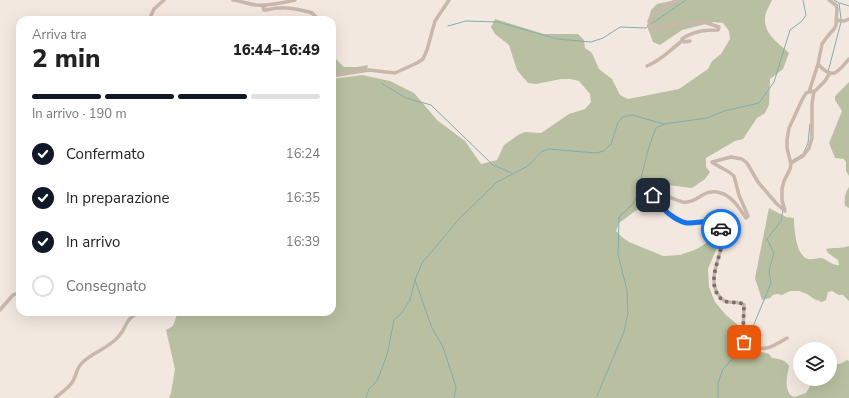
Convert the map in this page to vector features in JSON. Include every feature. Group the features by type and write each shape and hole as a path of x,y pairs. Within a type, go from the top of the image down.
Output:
{"street":[{"path":"150,16 154,9 164,0"},
{"path":"233,0 254,5 267,5 295,0"},
{"path":"336,75 369,70 395,73 417,63 423,59 435,21 449,0"},
{"path":"647,66 666,56 685,37 702,30 718,30 719,27 704,22 675,24 653,30 650,27 649,21 652,16 677,0"},
{"path":"787,338 774,346 758,349 744,342 744,305 741,303 724,301 717,293 714,283 715,270 722,242 721,228 716,223 711,222 682,222 659,204 648,202 653,195 662,195 683,202 688,202 710,191 722,193 730,198 746,218 748,216 739,195 734,176 712,162 736,157 747,163 758,182 785,212 782,200 782,189 790,169 787,148 788,128 806,93 809,92 818,64 822,44 834,30 836,25 836,5 829,0"},
{"path":"267,5 263,7 266,10 285,7 309,12 315,16"},
{"path":"836,20 844,21 849,19"},
{"path":"682,41 690,41"},
{"path":"818,64 823,70 830,73 836,73 849,59"},
{"path":"790,163 803,156 809,148 812,138 812,104 814,92 825,81 830,73"},
{"path":"809,92 814,92"},
{"path":"651,209 666,211"},
{"path":"0,310 13,294 16,293"},
{"path":"55,398 73,381 79,366 84,361 118,338 123,332 128,320 132,316"}],"green space":[{"path":"675,0 772,0 765,16 765,24 772,38 789,53 783,69 770,79 769,105 765,113 757,118 743,139 735,141 706,158 706,167 710,172 705,179 692,188 659,184 651,188 644,193 638,209 619,223 616,231 629,242 663,256 680,255 697,249 711,240 718,245 708,269 709,287 715,302 726,315 738,325 738,341 743,347 769,354 772,358 786,362 789,366 787,388 788,392 794,397 806,393 810,386 837,386 837,364 840,364 847,360 849,361 849,398 169,398 175,369 166,330 173,326 177,316 336,316 336,78 362,75 390,81 414,93 437,120 465,141 481,164 497,160 504,145 518,135 525,132 541,133 569,114 585,109 591,102 590,94 579,81 561,79 536,84 528,83 517,70 509,45 495,34 491,27 495,19 544,34 578,34 584,40 585,48 592,53 599,69 612,79 620,95 628,99 679,89 708,69 712,61 721,54 730,39 729,31 723,23 714,22 682,30 660,45 653,42 647,26 651,10 657,4"},
{"path":"336,59 344,67 368,65 367,70 336,75"},
{"path":"849,82 849,176 846,171 846,162 844,159 835,158 829,143 842,111 835,100 835,96"},
{"path":"849,187 849,208 845,206 845,201"},
{"path":"769,208 786,217 794,218 795,235 798,247 804,257 808,259 821,258 839,265 838,260 828,253 826,249 849,246 849,301 843,295 839,295 832,291 828,292 826,300 822,302 799,291 790,291 782,295 777,294 762,300 755,278"}],"waterway":[{"path":"651,24 686,0"},
{"path":"366,398 369,389 377,381 387,355 394,320 401,314 410,300 415,280 422,263 460,218 497,182 528,166 541,152 548,149 596,153 604,151 611,144 618,122 623,117 632,115 664,124 707,118 724,111 759,103 774,82 790,30 802,21 806,15 803,0"},
{"path":"834,0 839,3 841,19"},
{"path":"840,3 849,6"},
{"path":"448,26 466,21 498,22 557,39 591,42 603,38 620,27 646,28 648,26"},
{"path":"828,72 841,22"},
{"path":"381,83 406,98 431,105 493,165 512,173"},
{"path":"597,396 624,332 628,313 627,290 618,255 619,217 633,204 636,198 649,147 656,128 664,124"},
{"path":"804,152 808,143 810,124"},
{"path":"792,161 803,154"},
{"path":"747,341 771,283 769,271 774,253 767,239 781,221 783,210"},
{"path":"415,280 432,328 443,347 456,387 454,398"},
{"path":"718,398 718,383 723,369 746,344"}],"way so far":[{"path":"721,229 722,242 714,275 714,283 717,293 724,301 741,303 744,305 744,342"}],"route":[{"path":"653,195 648,202 659,204 682,222 711,222 716,223 721,229"}]}
